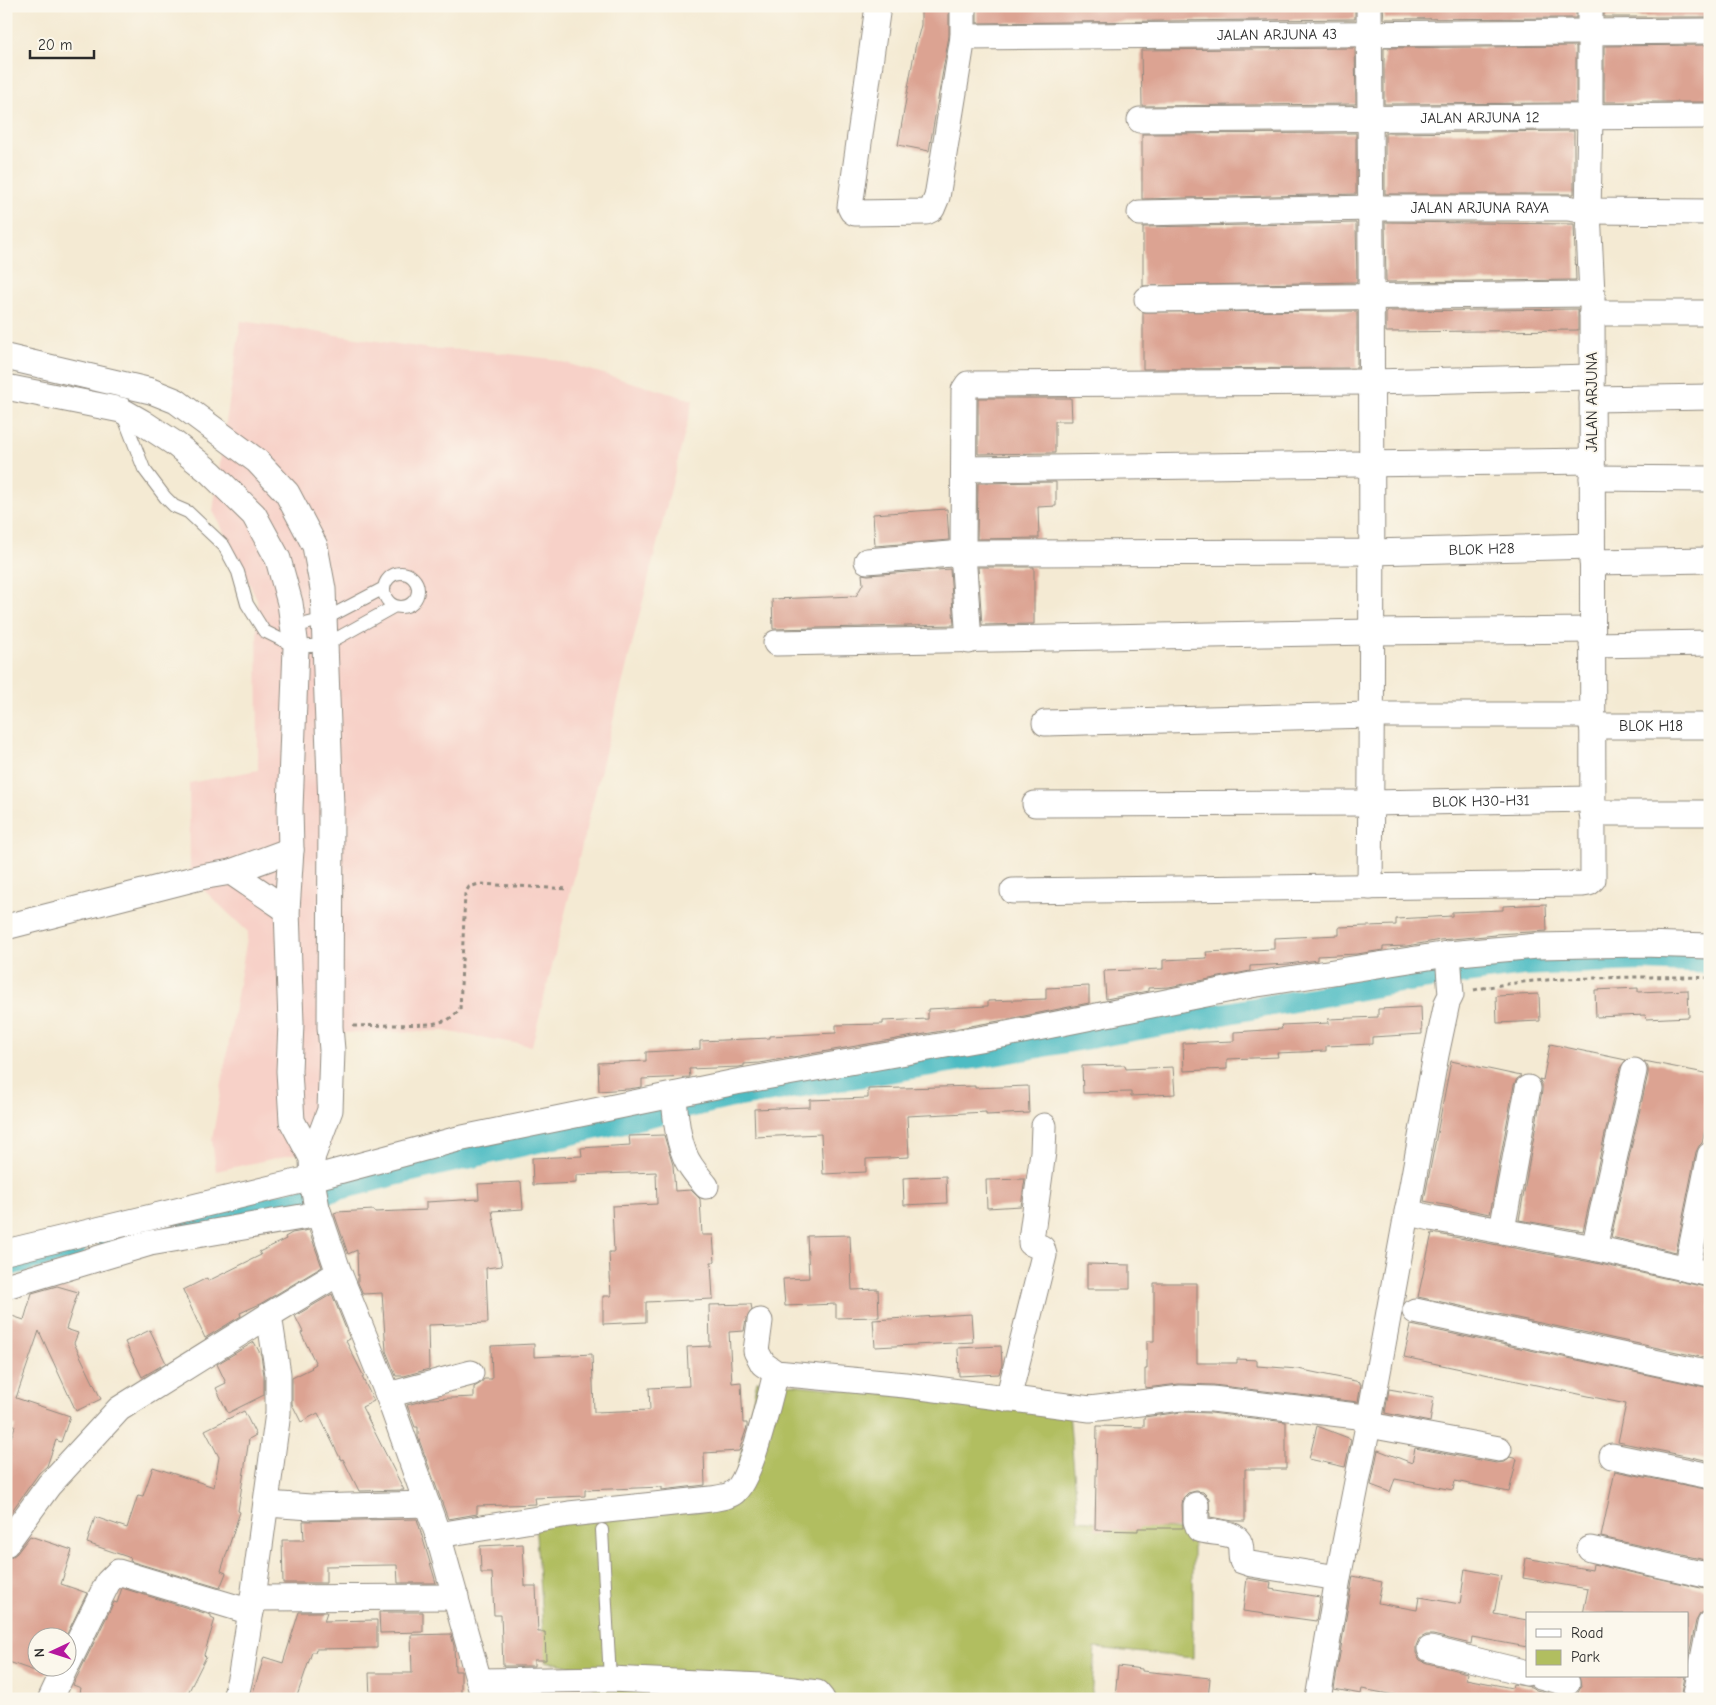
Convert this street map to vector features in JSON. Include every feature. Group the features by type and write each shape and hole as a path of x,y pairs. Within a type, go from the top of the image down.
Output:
{"street":[{"path":"878,6 850,207 855,212 926,212 932,208 937,197 963,36 963,6"},
{"path":"1369,6 1372,208 1370,887"},
{"name":"JALAN ARJUNA","path":"1013,891 1589,883 1593,879 1592,304 1588,211 1590,6"},
{"name":"JALAN ARJUNA 43","path":"963,36 1710,31"},
{"name":"JALAN ARJUNA 12","path":"1140,120 1710,116"},
{"name":"JALAN ARJUNA RAYA","path":"1140,213 1372,208 1567,208 1588,211 1710,212"},
{"path":"1147,299 1372,297 1592,304 1710,313"},
{"path":"6,357 151,391 176,401 257,461 287,493 315,546 323,589 325,620 331,806 330,1027 332,1050 330,1110 315,1189"},
{"path":"969,640 963,553 964,390 968,384 1371,382 1592,388 1710,397"},
{"path":"6,387 121,410 174,443 210,472 254,515 278,559 290,602 294,637 290,809 291,850 287,910 291,1023 289,1071 292,1121 315,1189 339,1273 388,1395 438,1535 482,1690 610,1679 762,1686 817,1693 822,1699"},
{"path":"964,469 1371,464 1592,470 1710,479"},
{"name":"BLOK H28","path":"867,561 963,553 1372,552 1592,554 1710,560"},
{"path":"776,644 1372,632 1592,637 1710,643"},
{"name":"BLOK H18","path":"1045,723 1371,715 1710,726"},
{"name":"BLOK H30-H31","path":"1035,804 1371,803 1592,806 1710,813"},
{"path":"290,809 331,806"},
{"path":"6,927 201,877 231,872 291,850"},
{"path":"231,872 287,910"},
{"path":"6,1286 150,1243 315,1189 458,1139 674,1098 736,1082 1002,1035 1251,985 1449,984 1537,946 1642,944 1710,946"},
{"path":"1318,1699 1338,1578 1369,1421 1449,984"},
{"path":"291,1023 330,1027"},
{"path":"1594,1248 1634,1071"},
{"path":"1502,1230 1528,1088"},
{"path":"674,1098 678,1129 684,1154 694,1172 706,1186"},
{"path":"1008,1399 1044,1255 1042,1248 1031,1243 1044,1126"},
{"path":"1407,1212 1594,1248 1698,1272 1710,1155"},
{"path":"6,1252 315,1189"},
{"path":"6,1544 49,1485 119,1409 271,1326 339,1273"},
{"path":"1414,1311 1710,1374"},
{"path":"760,1321 756,1351 763,1364 776,1373 905,1385 1090,1409 1181,1398 1212,1398 1357,1416 1380,1427 1499,1449"},
{"path":"235,1699 252,1605 278,1414 278,1374 271,1326"},
{"path":"388,1395 470,1373"},
{"path":"438,1535 569,1514 710,1499 733,1493 742,1482 751,1462 776,1373"},
{"path":"1612,1456 1710,1476"},
{"path":"266,1504 311,1507 427,1504"},
{"path":"1196,1505 1196,1521 1199,1529 1235,1537 1240,1542 1242,1561 1338,1578"},
{"path":"1590,1549 1710,1576"},
{"path":"78,1643 108,1582 118,1572 252,1605 456,1597"},
{"path":"1695,1699 1699,1670 1710,1624"},
{"path":"1430,1649 1526,1673"},
{"path":"54,1698 62,1678"},
{"path":"1545,1678 1566,1686"}],"lane":[{"path":"121,410 144,469 174,506 188,512 224,546 238,572 247,604 264,631 325,645 395,606"},
{"path":"400,573 408,574 418,585 418,593 410,605 395,606 388,602 384,588 387,580 393,575 400,573"},
{"path":"264,631 294,637 384,588"},
{"path":"602,1530 610,1679"}],"path":[{"path":"330,1027 432,1024 448,1020 460,1010 465,893 469,887 479,884 570,889"},
{"path":"1449,984 1500,984 1547,980 1662,976 1710,978"}],"shaded area":[{"path":"241,321 431,349 475,350 552,359 693,400 532,1046 444,1031 340,1033 331,1146 216,1171 212,1140 248,932 190,877 189,783 258,770 257,599 213,511"}],"green space":[{"path":"757,1381 1069,1412 1078,1520 1193,1531 1193,1658 1095,1648 1091,1699 593,1699 594,1671 545,1661 535,1522 729,1509"}],"building":[{"path":"921,6 949,6 949,36 929,151 898,145 915,48 921,25"},
{"path":"977,6 1355,6 1355,19 977,23"},
{"path":"1383,6 1576,6 1576,18 1384,19"},
{"path":"1604,6 1710,6 1710,17 1604,17"},
{"path":"1710,45 1710,102 1604,102 1604,46"},
{"path":"1576,46 1576,103 1384,104 1384,48"},
{"path":"1355,48 1356,104 1142,106 1141,50"},
{"path":"1574,131 1574,194 1385,194 1385,133"},
{"path":"1356,133 1356,194 1142,199 1142,134"},
{"path":"1385,222 1574,224 1576,280 1386,282"},
{"path":"1356,223 1357,282 1143,286 1143,227"},
{"path":"1578,309 1578,330 1386,332 1386,311"},
{"path":"1357,311 1357,368 1143,369 1143,312"},
{"path":"978,398 1071,398 1072,421 1055,421 1055,453 978,454"},
{"path":"1056,482 1056,506 1038,507 1039,538 977,539 978,483"},
{"path":"947,509 949,540 875,546 873,514"},
{"path":"978,567 1034,567 1034,624 982,625"},
{"path":"950,569 954,625 773,629 772,599 856,596 863,584 862,574"},
{"path":"1546,904 1547,931 1440,940 1407,946 1383,947 1383,950 1357,954 1317,956 1317,960 1289,964 1250,966 1250,971 1169,987 1148,988 1148,991 1106,999 1104,971 1163,969 1163,960 1207,958 1206,952 1274,949 1274,938 1339,935 1339,927 1396,925 1396,919 1452,916 1452,912 1503,910 1503,906"},
{"path":"1089,986 1089,1003 999,1021 759,1063 744,1064 744,1066 739,1067 689,1069 690,1077 642,1079 642,1087 599,1091 598,1063 646,1061 646,1052 700,1049 700,1041 836,1033 836,1025 883,1024 883,1021 928,1019 928,1009 988,1006 988,1001 1046,999 1046,988"},
{"path":"1638,988 1638,992 1688,990 1689,1017 1646,1019 1645,1015 1596,1017 1595,990"},
{"path":"1539,994 1540,1021 1497,1023 1496,996"},
{"path":"1421,1007 1422,1034 1372,1037 1372,1044 1326,1046 1326,1051 1277,1053 1278,1057 1227,1059 1227,1069 1184,1071 1183,1043 1234,1041 1234,1032 1282,1029 1281,1025 1329,1023 1328,1019 1378,1017 1378,1009"},
{"path":"1550,1044 1626,1060 1620,1068 1583,1231 1519,1220 1542,1091 1542,1084 1539,1079 1543,1080"},
{"path":"1451,1061 1521,1076 1514,1085 1490,1214 1424,1201"},
{"path":"1644,1061 1710,1074 1710,1107 1702,1143 1696,1152 1676,1252 1611,1237 1648,1074 1648,1067"},
{"path":"1125,1065 1126,1069 1173,1067 1175,1094 1131,1096 1131,1092 1083,1093 1082,1066"},
{"path":"975,1086 975,1088 1028,1086 1029,1113 986,1115 986,1112 907,1116 909,1157 866,1159 866,1172 823,1174 821,1134 755,1137 754,1109 810,1107 810,1100 868,1098 868,1089"},
{"path":"664,1135 673,1165 675,1191 691,1190 700,1199 702,1235 713,1235 715,1262 711,1262 713,1299 646,1302 646,1322 603,1324 603,1296 611,1296 609,1252 614,1252 612,1206 657,1204 656,1172 576,1175 576,1183 533,1185 532,1158 582,1156 581,1148 630,1145 629,1136"},
{"path":"946,1176 947,1203 904,1205 903,1178"},
{"path":"1025,1179 1021,1206 987,1208 986,1180"},
{"path":"521,1182 523,1209 492,1211 502,1266 486,1268 488,1323 428,1325 429,1369 404,1376 396,1376 386,1351 382,1293 363,1294 358,1283 357,1250 348,1254 334,1213 374,1210 375,1212 426,1210 426,1202 479,1199 478,1184"},
{"path":"1710,1229 1710,1259 1704,1258"},
{"path":"309,1230 322,1267 260,1304 240,1313 241,1316 205,1338 183,1290 207,1278 208,1281 261,1255 259,1252 286,1239 285,1237 292,1233"},
{"path":"1432,1233 1591,1262 1710,1288 1710,1359 1418,1297"},
{"path":"850,1235 852,1290 878,1289 879,1317 836,1318 836,1304 785,1306 783,1279 809,1278 807,1236"},
{"path":"1087,1264 1130,1265 1130,1289 1087,1289"},
{"path":"1154,1283 1197,1283 1197,1363 1237,1363 1237,1359 1257,1360 1257,1366 1298,1369 1360,1382 1358,1402 1213,1385 1179,1384 1145,1388 1147,1341 1154,1341"},
{"path":"57,1286 78,1292 66,1329 78,1333 74,1343 101,1399 76,1411 39,1331 16,1398 70,1416 61,1442 56,1440 47,1466 39,1473 6,1519 6,1452 15,1426 6,1423 6,1314 24,1320 32,1293"},
{"path":"332,1294 350,1339 346,1341 374,1401 362,1407 404,1490 359,1491 343,1459 341,1460 318,1413 301,1422 292,1404 292,1378 316,1364 295,1316"},
{"path":"751,1304 752,1310 746,1319 744,1331 729,1332 732,1383 741,1382 743,1423 747,1423 747,1427 739,1451 704,1453 705,1485 662,1490 662,1487 585,1490 585,1496 535,1498 536,1504 477,1506 477,1514 448,1519 418,1437 418,1427 415,1427 407,1405 430,1399 474,1397 474,1387 484,1379 492,1379 491,1346 534,1344 534,1357 592,1354 594,1412 650,1410 649,1388 689,1386 687,1347 710,1346 709,1305"},
{"path":"971,1314 973,1342 875,1347 873,1320"},
{"path":"1411,1325 1710,1388 1710,1461 1618,1442 1626,1404 1404,1357"},
{"path":"150,1330 166,1363 142,1377 125,1342"},
{"path":"254,1342 261,1355 264,1395 228,1413 216,1388 226,1383 217,1364"},
{"path":"1001,1346 1002,1365 999,1374 959,1376 958,1348"},
{"path":"1389,1389 1434,1397 1430,1422 1385,1413"},
{"path":"244,1411 256,1435 249,1439 238,1511 240,1512 221,1571 226,1573 220,1588 130,1561 131,1558 87,1543 95,1517 127,1528 138,1495 143,1496 153,1467 214,1487 219,1457 205,1430"},
{"path":"1182,1412 1211,1413 1286,1422 1286,1469 1245,1469 1245,1521 1210,1517 1209,1498 1203,1492 1196,1491 1188,1493 1183,1498 1183,1528 1138,1528 1138,1531 1095,1530 1097,1426 1144,1427 1144,1417"},
{"path":"1317,1426 1351,1439 1345,1467 1309,1459"},
{"path":"1415,1448 1496,1463 1504,1462 1510,1457 1517,1459 1509,1492 1455,1481 1453,1490 1395,1479 1390,1492 1371,1485 1378,1450 1412,1463"},
{"path":"1615,1471 1710,1490 1710,1561 1601,1537"},
{"path":"417,1519 436,1583 398,1583 397,1565 391,1565 326,1566 326,1583 283,1583 282,1540 304,1540 303,1521"},
{"path":"30,1536 72,1550 61,1584 87,1593 70,1628 28,1628 28,1669 6,1661 6,1558 12,1557"},
{"path":"523,1544 525,1586 536,1586 538,1632 545,1632 546,1660 534,1660 534,1666 503,1666 501,1615 494,1615 492,1573 481,1573 480,1546"},
{"path":"1526,1558 1592,1570 1593,1564 1710,1590 1710,1610 1700,1614 1696,1621 1688,1659 1688,1612 1583,1612 1588,1589 1523,1578"},
{"path":"1465,1569 1501,1576 1494,1614 1526,1620 1526,1647 1472,1637 1471,1644 1426,1635 1419,1639 1416,1646 1416,1653 1420,1660 1467,1673 1466,1679 1512,1688 1513,1684 1531,1687 1564,1697 1571,1697 1578,1693 1581,1686 1579,1678 1685,1678 1681,1699 1536,1699 1524,1697 1524,1699 1405,1699 1405,1697 1362,1689 1361,1694 1334,1689 1353,1576 1382,1582 1378,1603 1417,1610 1419,1597 1460,1604"},
{"path":"1247,1578 1271,1582 1270,1589 1320,1597 1316,1621 1243,1611"},
{"path":"122,1588 211,1615 215,1619 204,1655 206,1657 185,1699 102,1699 80,1693 81,1688 73,1685 114,1602 117,1603"},
{"path":"299,1612 327,1612 324,1621 377,1620 377,1648 316,1649 315,1652 312,1652 296,1699 251,1699 264,1657 283,1663"},
{"path":"379,1612 423,1612 423,1632 380,1633"},
{"path":"451,1634 454,1646 455,1671 461,1671 461,1698 370,1699 369,1673 412,1673 411,1635"},
{"path":"1118,1666 1142,1669 1142,1671 1210,1678 1208,1699 1115,1699"},
{"path":"504,1695 535,1695 535,1699 505,1699"}],"waterway":[{"path":"108,1239 258,1210 390,1176 728,1098 999,1054 1400,982 1522,965 1642,960 1710,963"},
{"path":"6,1266 75,1248"}]}
